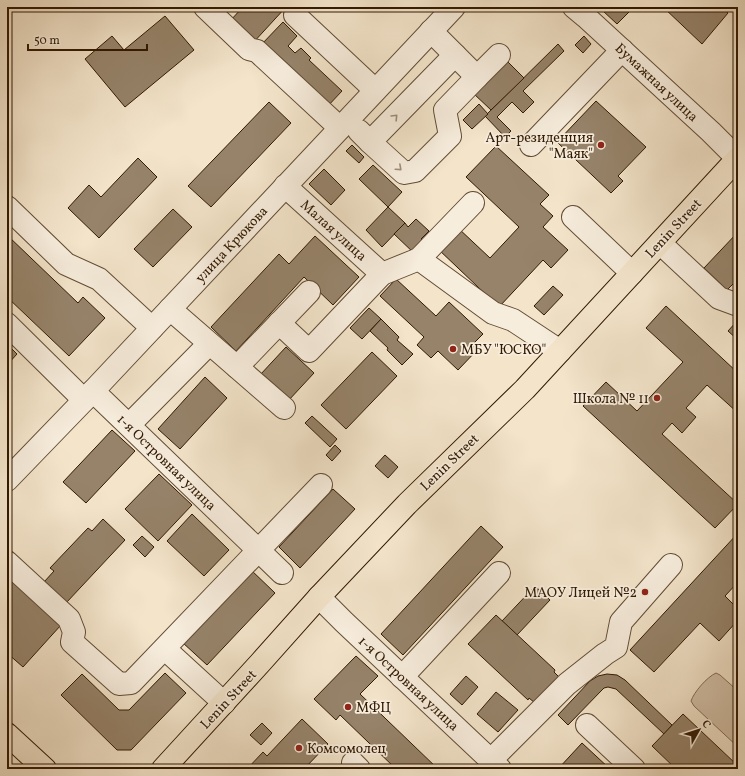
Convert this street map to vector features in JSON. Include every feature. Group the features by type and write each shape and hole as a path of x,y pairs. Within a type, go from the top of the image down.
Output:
{"main road":[{"name":"Lenin Street","path":"163,769 319,597 407,504 525,389 738,158"},
{"path":"7,734 45,769"}],"street":[{"path":"205,7 248,49 257,51 344,124 370,142 404,173 415,171 450,136 430,103"},
{"name":"улица Крюкова","path":"7,480 89,395 454,7"},
{"name":"Бумажная улица","path":"574,7 738,158"},
{"path":"295,15 375,90"},
{"path":"431,31 467,66"},
{"path":"531,145 622,50"},
{"path":"370,142 430,103 467,66 499,55"},
{"path":"430,103 467,66"},
{"name":"Малая улица","path":"285,186 382,274"},
{"path":"279,323 309,351 382,274 419,259 473,203"},
{"path":"7,207 66,264 99,279 152,328"},
{"path":"573,217 632,273"},
{"path":"660,243 719,298 738,305"},
{"path":"419,259 493,313 512,320 560,351"},
{"path":"237,367 309,292"},
{"path":"170,309 284,408"},
{"name":"1-я Островная улица","path":"7,324 89,395 129,425 282,573"},
{"path":"129,425 203,350"},
{"path":"7,562 69,619 74,632 72,642 119,684 131,683 321,485"},
{"path":"496,765 567,684 616,646 621,622 671,565"},
{"path":"402,677 499,573"},
{"name":"1-я Островная улица","path":"319,597 496,765"},
{"path":"165,649 224,703"},
{"path":"587,725 634,769"}],"shaded area":[{"path":"716,673 738,691 738,747 694,706 691,701 701,685"}],"building":[{"path":"243,7 286,7 252,44 229,22"},
{"path":"605,7 624,7 629,12 617,24 602,10"},
{"path":"663,7 721,7 728,13 702,44"},
{"path":"165,16 194,50 125,107 85,59 112,36 124,50"},
{"path":"283,22 297,36 288,46 295,53 301,48 311,58 309,60 342,91 326,108 260,46"},
{"path":"584,36 591,44 583,53 575,45"},
{"path":"558,44 564,51 523,91 534,102 523,113 512,102 497,117 511,131 505,137 485,116"},
{"path":"506,60 524,78 491,110 473,93"},
{"name":"Арт-резиденция \"Маяк\"","path":"596,101 646,147 618,176 623,181 611,193 557,142"},
{"path":"269,102 291,123 211,207 188,186"},
{"path":"479,104 488,114 472,129 463,120"},
{"path":"352,145 364,157 359,163 346,151"},
{"path":"496,146 549,195 540,204 553,216 543,227 568,250 551,268 543,260 499,307 437,248 457,227 490,258 519,227 466,177"},
{"path":"138,158 157,177 99,238 68,208 89,185 101,197"},
{"path":"373,165 402,192 388,207 359,179"},
{"path":"324,169 345,190 331,205 309,184"},
{"path":"388,207 405,223 382,247 366,230"},
{"path":"173,209 192,227 153,267 134,249"},
{"path":"416,219 429,231 421,239 426,244 416,255 394,234 405,223 408,227"},
{"path":"738,232 738,279 727,290 704,268"},
{"path":"7,235 78,303 83,297 105,318 69,356 7,297"},
{"path":"315,236 359,277 333,305 304,277 236,351 211,327 279,254 289,264"},
{"name":"МБУ \"ЮСКО\"","path":"396,279 436,316 449,302 483,334 474,343 479,348 458,370 438,351 431,358 417,345 424,337 380,296"},
{"path":"553,286 563,295 544,315 534,306"},
{"path":"666,306 738,373 738,413 707,385 686,408 696,417 682,433 672,423 662,434 738,504 715,528 583,406 606,382 637,411 683,362 646,328"},
{"path":"369,308 381,319 362,339 350,328"},
{"path":"381,319 399,337 397,340 413,354 402,365 387,350 388,348 370,331"},
{"path":"738,321 738,340 728,331"},
{"path":"7,344 17,354 7,365"},
{"path":"286,347 314,373 288,401 260,375"},
{"path":"372,352 397,376 346,429 321,405"},
{"path":"205,377 227,398 180,449 158,429"},
{"path":"312,416 337,439 330,447 305,423"},
{"path":"112,430 135,451 86,503 63,482"},
{"path":"335,445 341,451 332,461 326,455"},
{"path":"385,455 398,467 388,478 375,466"},
{"path":"159,474 192,505 158,541 125,509"},
{"path":"333,489 355,509 300,568 279,547"},
{"path":"192,514 229,550 204,576 167,541"},
{"path":"103,519 125,540 66,603 44,582 54,571 50,568 88,528 92,531"},
{"path":"481,526 503,547 403,655 381,634"},
{"path":"738,533 738,582 725,596 738,609 738,620 719,641 700,623 654,672 630,650"},
{"path":"142,536 154,547 145,557 133,545"},
{"path":"250,569 275,593 207,665 182,642"},
{"path":"7,577 61,625 23,667 7,653"},
{"path":"535,586 550,600 517,635 502,621"},
{"path":"496,615 555,670 554,672 559,677 535,703 529,698 528,700 468,644"},
{"name":"МФЦ","path":"356,656 378,676 360,694 438,769 396,769 340,715 336,720 314,699"},
{"path":"165,673 186,693 131,750 117,750 61,695 82,674 119,710 129,710"},
{"path":"607,674 617,675 625,680 672,725 664,734 616,689 608,687 604,688 568,725 558,715 590,681 598,676"},
{"path":"466,676 478,687 462,705 450,694"},
{"path":"496,692 518,710 498,732 477,714"},
{"path":"683,714 736,764 731,769 676,769 652,746"},
{"name":"Комсомолец","path":"302,719 328,744 304,769 247,769 263,752 267,756"},
{"path":"262,723 272,733 261,745 250,735"},
{"path":"582,743 610,769 558,769"},
{"path":"736,764 738,769 731,769"}],"place":[{"name":"Арт-резиденция \"Маяк\"","path":"601,145"},
{"name":"МБУ \"ЮСКО\"","path":"453,349"},
{"name":"Школа № 11","path":"657,398"},
{"name":"МАОУ Лицей №2","path":"645,592"},
{"name":"МФЦ","path":"348,707"},
{"name":"Комсомолец","path":"299,748"}]}
